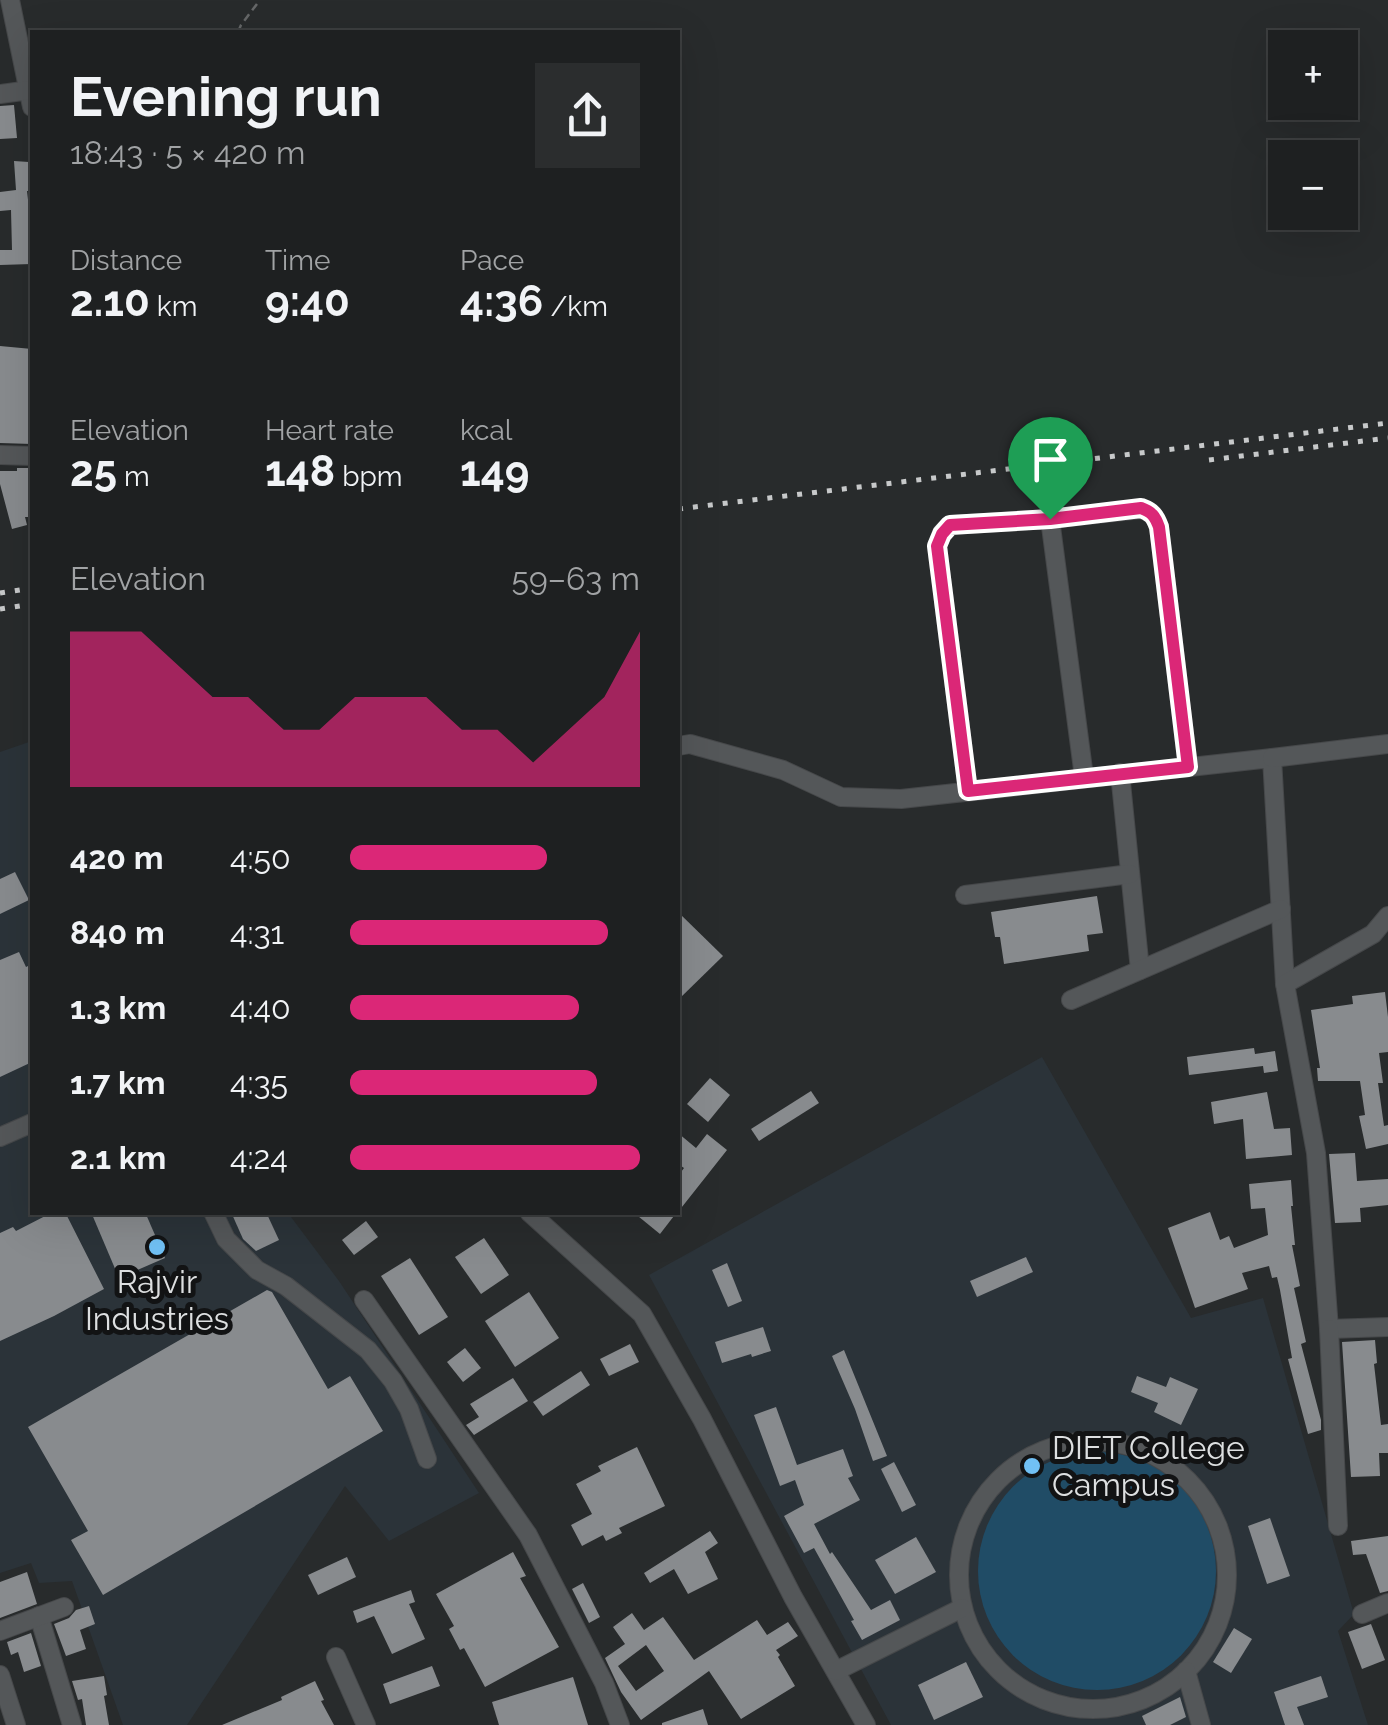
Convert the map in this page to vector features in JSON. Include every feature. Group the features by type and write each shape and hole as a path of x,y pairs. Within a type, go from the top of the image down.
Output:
{"street":[{"path":"10,0 30,93"},
{"path":"0,94 30,98"},
{"path":"0,455 30,456"},
{"path":"968,791 937,546 950,525 1141,508 1155,517 1188,767"},
{"path":"1050,519 1084,778"},
{"path":"680,746 690,744 783,770 842,796 901,799 1388,744"},
{"path":"1272,758 1285,984 1316,1153 1338,1526"},
{"path":"1120,773 1140,970"},
{"path":"965,895 1130,874"},
{"path":"1072,1000 1281,909"},
{"path":"1285,984 1373,934 1388,916"},
{"path":"0,1137 30,1124"},
{"path":"214,1215 226,1240 257,1270 286,1286 368,1350 409,1409 427,1459"},
{"path":"531,1215 642,1314 866,1725"},
{"path":"364,1300 528,1535 604,1683 620,1725"},
{"path":"1329,1329 1388,1327"},
{"path":"1095,1441 1130,1446 1162,1460 1190,1482 1211,1510 1224,1543 1228,1578 1222,1612 1208,1644 1186,1672 1158,1692 1125,1706 1090,1709 1056,1704 1023,1690 996,1669 975,1641 962,1608 958,1573 964,1539 978,1506 999,1479 1028,1458 1060,1446 1095,1441"},
{"path":"1362,1614 1388,1603"},
{"path":"0,1631 64,1607"},
{"path":"836,1671 962,1608"},
{"path":"38,1616 72,1725"},
{"path":"336,1657 366,1725"},
{"path":"1186,1672 1202,1725"},
{"path":"0,1675 16,1725"}],"path":[{"path":"239,30 260,0"}],"shaded area":[{"name":"Rajvir Industries","path":"30,742 30,1215 290,1215 339,1281 479,1493 389,1541 345,1486 187,1725 123,1725 72,1581 39,1583 31,1563 0,1573 0,752"},
{"name":"DIET College Campus","path":"1042,1057 1191,1318 1263,1298 1354,1614 1338,1631 1368,1725 891,1725 649,1275"},
{"path":"1097,1452 1143,1461 1181,1487 1207,1525 1216,1571 1207,1617 1181,1655 1143,1681 1097,1690 1051,1681 1013,1655 987,1617 978,1571 987,1525 1013,1487 1051,1461"}],"building":[{"path":"14,105 17,138 0,139 0,106"},
{"path":"14,161 29,162 30,264 0,265 0,250 12,250 11,210 0,211 0,192 16,190"},
{"path":"0,346 30,349 30,444 0,443"},
{"path":"30,468 30,517 25,517 27,525 12,529 0,471"},
{"path":"15,872 29,900 0,914 0,879"},
{"path":"1097,896 1103,933 1087,935 1089,951 1004,964 991,912"},
{"path":"680,914 723,956 680,998"},
{"path":"19,952 26,967 30,965 30,1063 0,1077 0,960"},
{"path":"1385,992 1388,1052 1379,1053 1383,1083 1378,1083 1384,1126 1388,1125 1388,1144 1366,1149 1359,1116 1365,1115 1360,1081 1318,1081 1320,1068 1311,1010 1353,1004 1352,996"},
{"path":"1254,1048 1255,1054 1275,1051 1278,1071 1264,1073 1263,1066 1189,1075 1187,1057"},
{"path":"710,1078 730,1095 708,1122 687,1104"},
{"path":"811,1091 819,1103 759,1141 751,1129"},
{"path":"1267,1092 1274,1129 1290,1128 1292,1155 1246,1159 1243,1119 1214,1124 1211,1102"},
{"path":"707,1134 727,1150 680,1209 680,1173 684,1168 680,1165 680,1135 696,1148"},
{"path":"1355,1153 1357,1181 1388,1179 1388,1205 1360,1208 1361,1222 1335,1223 1329,1154"},
{"path":"1291,1180 1292,1245 1300,1286 1294,1288 1306,1342 1301,1344 1321,1420 1321,1430 1308,1434 1288,1359 1292,1358 1277,1277 1272,1278 1269,1266 1242,1273 1248,1289 1195,1308 1168,1228 1210,1212 1220,1240 1229,1236 1234,1248 1268,1235 1265,1208 1251,1209 1249,1184"},
{"path":"47,1215 67,1215 104,1289 0,1341 0,1233 13,1227 16,1231"},
{"path":"92,1215 146,1215 165,1258 119,1278"},
{"path":"232,1215 267,1215 279,1240 256,1251 243,1239"},
{"path":"637,1215 675,1215 660,1234"},
{"path":"366,1221 378,1237 354,1255 342,1240"},
{"path":"484,1238 509,1275 481,1294 455,1257"},
{"path":"1026,1257 1033,1272 977,1297 970,1281"},
{"path":"410,1258 448,1317 419,1335 381,1276"},
{"path":"727,1263 742,1301 728,1307 712,1270"},
{"path":"267,1290 272,1292 328,1389 350,1376 383,1431 103,1595 71,1540 88,1531 28,1427"},
{"path":"529,1292 559,1338 515,1367 485,1321"},
{"path":"763,1327 771,1351 722,1363 715,1342"},
{"path":"1375,1340 1381,1425 1388,1424 1388,1453 1379,1453 1380,1476 1351,1477 1342,1342"},
{"path":"630,1344 639,1362 609,1376 600,1359"},
{"path":"465,1348 481,1368 463,1382 447,1362"},
{"path":"844,1350 887,1456 873,1461 832,1356"},
{"path":"581,1371 590,1385 543,1416 533,1402"},
{"path":"1137,1376 1166,1387 1170,1377 1198,1389 1181,1425 1154,1412 1158,1403 1131,1392"},
{"path":"513,1378 528,1401 474,1435 466,1425 479,1417 470,1404"},
{"path":"776,1407 797,1465 843,1449 853,1476 848,1478 860,1500 814,1524 830,1554 871,1610 890,1600 900,1620 862,1640 814,1548 804,1553 784,1516 804,1505 795,1480 780,1486 754,1415"},
{"path":"637,1447 665,1506 619,1528 622,1533 606,1541 603,1535 582,1546 571,1525 592,1514 576,1484 601,1471 598,1466"},
{"path":"894,1462 916,1505 902,1512 881,1469"},
{"path":"1270,1518 1290,1576 1267,1584 1248,1526"},
{"path":"710,1531 718,1543 705,1552 718,1579 688,1594 674,1569 650,1583 644,1573"},
{"path":"1388,1536 1388,1591 1380,1593 1366,1554 1353,1555 1351,1541"},
{"path":"916,1537 936,1572 895,1594 875,1560"},
{"path":"513,1552 526,1576 520,1578 559,1647 485,1687 464,1648 460,1650 449,1629 454,1626 436,1594"},
{"path":"347,1557 356,1577 318,1595 308,1575"},
{"path":"27,1572 37,1604 0,1618 0,1582"},
{"path":"583,1583 600,1617 589,1623 572,1589"},
{"path":"411,1590 415,1602 409,1604 425,1639 392,1654 374,1616 357,1623 353,1611"},
{"path":"89,1606 95,1624 80,1630 86,1649 66,1656 54,1624"},
{"path":"632,1613 644,1630 663,1617 694,1660 757,1620 767,1635 788,1622 798,1636 776,1650 795,1686 741,1719 709,1671 641,1720 621,1692 605,1658 625,1644 613,1627","holes":["646,1645 664,1671 636,1691 618,1666"]},
{"path":"1371,1624 1385,1660 1362,1669 1348,1632"},
{"path":"1234,1628 1252,1639 1231,1673 1213,1662"},
{"path":"31,1633 41,1666 24,1672 18,1652 11,1655 7,1642"},
{"path":"966,1662 983,1697 934,1720 918,1685"},
{"path":"432,1666 440,1686 390,1704 383,1684"},
{"path":"104,1676 109,1725 86,1725 82,1699 78,1700 72,1681"},
{"path":"1321,1676 1328,1697 1297,1707 1304,1725 1285,1725 1274,1692"},
{"path":"573,1677 588,1725 499,1725 492,1702"},
{"path":"315,1681 334,1725 222,1725 282,1700 281,1697"},
{"path":"1180,1697 1186,1717 1170,1725 1146,1725 1142,1716"},
{"path":"703,1709 708,1725 662,1725 662,1723"}],"railway":[{"path":"680,509 1388,423"},
{"path":"1209,460 1388,438"},
{"path":"0,593 30,588"},
{"path":"0,609 30,604"}],"place":[{"name":"Rajvir Industries","path":"157,1247"},
{"name":"DIET College Campus","path":"1032,1466"}],"route":[{"path":"1141,508 1155,517 1188,767 968,791 937,546 950,525 1050,519 1141,508"}]}
